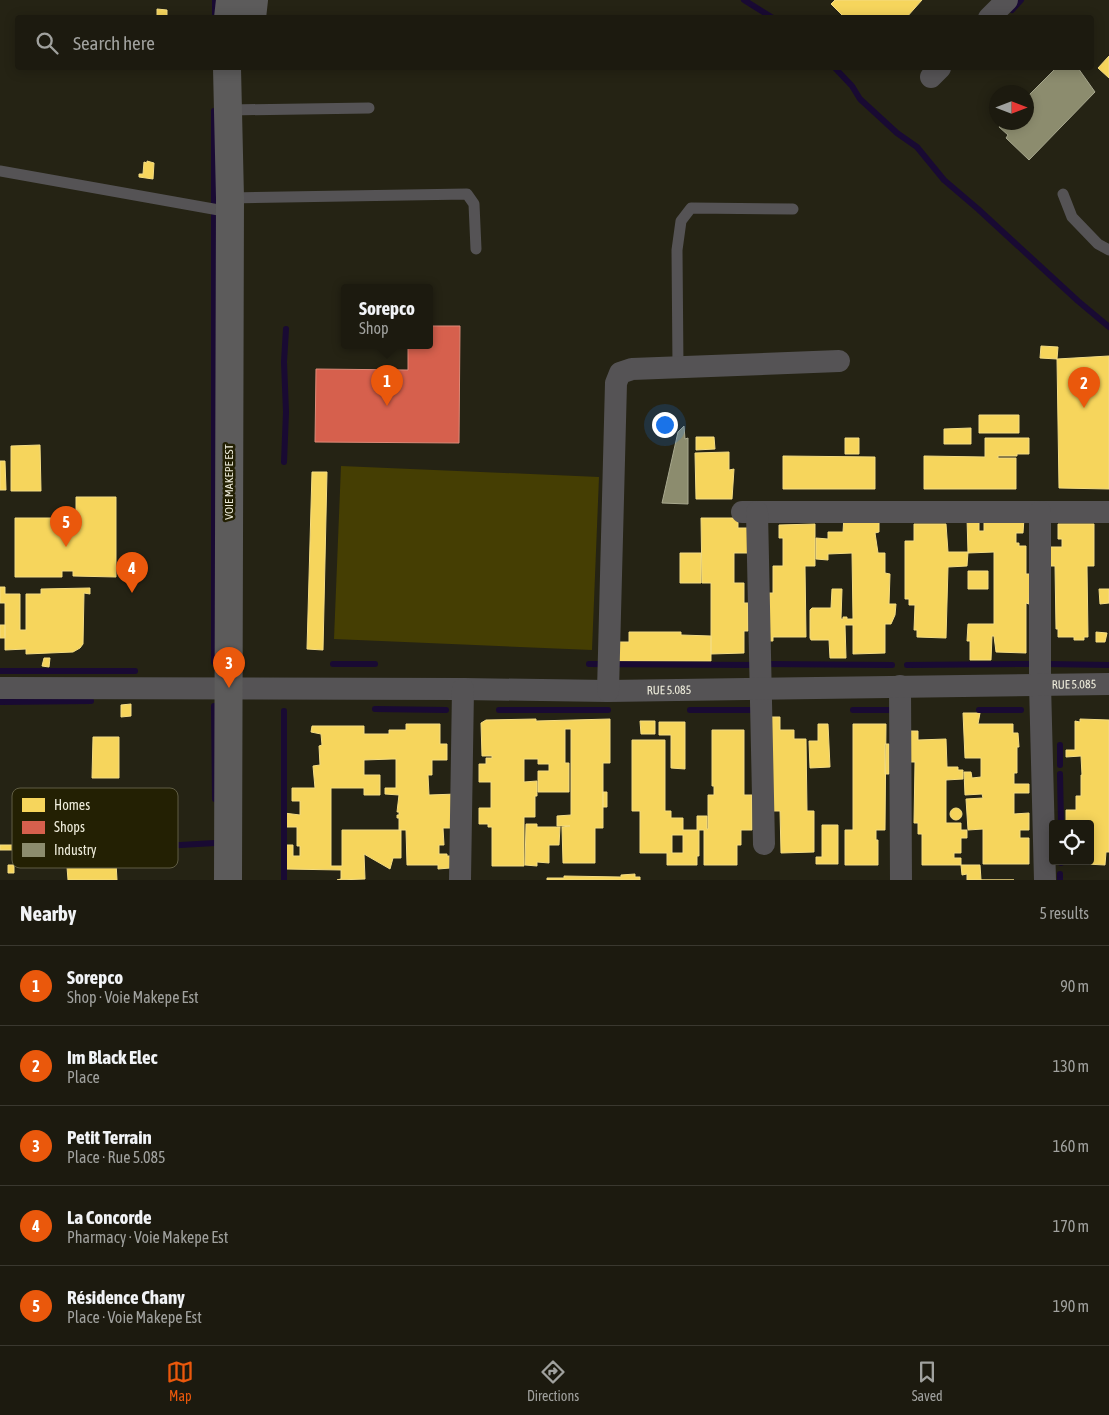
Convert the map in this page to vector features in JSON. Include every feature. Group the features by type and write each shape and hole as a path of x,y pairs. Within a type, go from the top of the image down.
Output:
{"main road":[{"path":"228,15 230,0"},
{"path":"252,15 254,0"},
{"name":"VOIE MAKEPE EST","path":"228,880 230,83"}],"street":[{"path":"992,15 1007,0"},
{"path":"608,691 616,383 620,373 632,369 839,361"},
{"path":"764,844 760,689 750,512 1109,512"},
{"path":"1040,512 1040,684 1044,880"},
{"name":"RUE 5.085","path":"0,688 608,691 1109,684"},
{"path":"900,686 902,880"},
{"path":"460,880 463,689"}],"lane":[{"path":"230,83 369,108"},
{"path":"0,171 230,205 467,194 474,204 476,249"},
{"path":"1063,194 1072,217 1098,244 1109,250"},
{"path":"678,367 677,250 681,221 692,208 793,209"}],"shaded area":[{"path":"341,466 599,477 592,650 334,639"}],"building: Homes":[{"path":"835,0 922,0 909,15 842,15 831,4"},
{"path":"157,9 167,10 167,15 157,15"},
{"path":"1109,56 1109,78 1098,68"},
{"path":"147,161 154,163 153,179 139,177 139,174 143,174 144,162 147,163"},
{"path":"1041,346 1058,347 1057,359 1040,358"},
{"path":"1109,356 1109,489 1059,488 1057,359"},
{"path":"979,415 1019,415 1019,433 979,433"},
{"path":"971,428 971,444 944,444 944,429"},
{"path":"696,437 714,437 715,449 696,450"},
{"path":"845,438 859,438 859,454 845,454"},
{"path":"985,438 1029,438 1029,454 998,456 998,458 1016,458 1016,489 924,489 924,456 985,457"},
{"path":"40,445 41,491 11,491 11,446"},
{"path":"729,452 729,470 734,469 732,499 696,499 695,453"},
{"path":"783,456 875,457 875,489 783,489"},
{"path":"0,461 5,461 6,490 0,490"},
{"path":"312,472 327,472 323,650 307,649"},
{"path":"76,497 116,497 116,577 73,576 73,571 62,571 62,577 15,577 15,518 62,518 62,524 76,524"},
{"path":"844,516 879,516 879,532 875,533 878,553 885,553 885,573 890,574 889,604 896,604 895,615 891,624 885,624 885,653 853,654 853,625 845,625 846,658 830,658 829,640 811,640 810,638 810,610 812,608 831,608 832,589 842,589 841,619 847,617 847,619 853,619 852,553 828,554 828,560 816,559 816,538 828,539 828,532 843,532"},
{"path":"984,517 1024,518 1023,533 1016,533 1016,543 1019,543 1019,546 1026,546 1026,574 1030,574 1029,604 1026,603 1026,653 996,652 994,636 992,636 991,660 970,660 970,641 967,641 968,624 994,624 994,552 968,553 967,518 979,518 979,531 984,531"},
{"path":"701,518 738,518 738,528 753,528 752,553 734,553 734,583 744,583 744,603 748,603 748,631 744,631 744,653 711,654 711,583 702,583"},
{"path":"815,524 815,566 805,566 806,637 773,637 773,641 766,641 769,593 773,593 773,566 783,566 783,538 779,538 779,525"},
{"path":"914,524 946,524 948,552 968,552 967,566 948,567 946,638 917,637 917,630 914,630 915,605 909,605 909,599 905,599 905,541 914,541"},
{"path":"1058,524 1094,524 1094,566 1087,566 1088,637 1084,637 1084,640 1074,640 1074,637 1058,637 1058,629 1056,629 1055,566 1047,566 1047,547 1062,547 1062,539 1058,539"},
{"path":"680,553 701,553 701,583 680,583"},
{"path":"968,571 988,571 988,589 968,589"},
{"path":"0,587 5,587 5,594 20,594 20,630 26,630 26,594 41,594 41,589 90,588 90,594 84,593 83,644 73,652 26,654 26,649 5,650 5,603 0,603"},
{"path":"1099,589 1109,589 1109,603 1100,604"},
{"path":"0,625 5,625 5,638 0,638"},
{"path":"629,632 681,632 681,635 711,636 711,661 618,661 618,642 629,642"},
{"path":"1096,632 1107,633 1105,642 1096,642"},
{"path":"44,658 50,658 49,667 42,666"},
{"path":"131,704 131,716 121,717 121,705"},
{"path":"963,713 980,713 978,724 1013,724 1013,733 1018,733 1017,773 1014,773 1014,784 1029,784 1029,793 1014,793 1014,814 1029,813 1029,830 1020,830 1020,838 1029,838 1029,864 983,864 983,829 968,830 966,799 983,798 982,794 965,795 964,772 971,772 972,778 981,777 981,758 965,758"},
{"path":"766,717 780,717 780,730 794,730 794,739 806,739 807,811 814,811 814,852 781,853 780,811 765,811"},
{"path":"536,719 536,721 610,719 610,763 603,763 603,828 595,828 595,863 563,863 562,827 570,826 557,826 557,816 571,815 571,729 565,729 565,763 569,763 569,792 538,792 538,771 549,771 549,764 538,764 538,759 524,759 524,782 537,781 537,796 535,796 535,817 524,817 524,866 492,866 492,827 488,827 488,824 479,824 479,808 491,808 491,782 479,782 479,764 486,764 486,758 492,758 492,756 482,756 481,723 486,720"},
{"path":"1080,719 1109,720 1109,852 1106,852 1105,865 1094,864 1094,820 1066,820 1066,810 1076,810 1076,796 1081,796 1081,756 1066,757 1066,750 1075,750 1075,721 1080,722"},
{"path":"640,721 655,721 655,734 641,734"},
{"path":"659,722 685,722 685,769 671,768 671,735 659,735"},
{"path":"406,724 440,724 440,744 447,744 447,760 432,760 432,775 428,775 429,795 457,794 456,828 443,828 444,845 439,845 439,854 450,856 450,868 438,869 438,865 407,865 406,830 401,830 401,858 393,858 390,869 364,854 365,879 337,880 341,879 341,870 285,869 285,845 293,845 293,856 300,856 300,846 297,846 297,827 284,827 284,813 300,815 300,801 292,801 292,788 315,788 313,766 320,765 319,746 322,745 321,734 311,732 312,726 364,726 364,734 389,734 389,730 406,730","holes":["396,759 396,788 385,788 385,794 399,795 397,812 399,812 399,815 397,815 397,818 399,818 399,830 342,830 342,866 331,866 331,788 364,788 364,795 380,795 380,775 364,775 364,760"]},
{"path":"818,724 828,724 830,767 810,768 809,741 818,741"},
{"path":"853,724 886,724 885,830 876,830 878,865 845,865 845,830 853,830"},
{"path":"712,730 744,730 744,795 752,795 752,830 741,830 741,845 737,845 737,865 704,865 704,830 699,830 697,865 667,865 667,853 640,853 640,811 632,811 632,740 665,740 665,811 671,811 671,818 683,818 683,830 697,830 697,816 707,816 708,829 708,795 714,795 714,786 712,786","holes":["672,835 683,835 683,853 672,853"]},
{"path":"903,731 918,731 918,740 946,739 947,767 958,767 958,770 963,770 963,779 946,780 946,823 961,823 961,830 967,830 967,838 961,838 961,853 954,853 954,858 961,858 961,865 922,865 922,834 918,834 918,823 914,823 915,762 903,762"},
{"path":"93,737 119,737 119,778 92,778"},
{"path":"885,744 889,744 889,774 885,774"},
{"path":"603,792 607,792 607,807 603,807"},
{"path":"956,808 962,814 956,820 950,814"},
{"path":"526,824 537,824 537,827 560,827 559,845 549,845 549,863 537,862 537,866 525,865"},
{"path":"822,825 838,825 838,864 816,864 816,857 822,857"},
{"path":"0,845 12,845 12,850 0,850"},
{"path":"8,865 12,865 14,873 8,873"},
{"path":"961,865 980,865 981,880 967,880 967,874 962,875"},
{"path":"67,868 116,868 117,880 68,880"},
{"path":"635,874 635,877 640,877 640,880 547,880 547,878 564,878 564,876 621,877 621,875"}],"building: Shops":[{"path":"433,326 460,326 459,443 315,442 316,369 408,370 408,349 433,349"}],"building: Industry":[{"path":"1054,70 1079,70 1095,92 1029,160 1006,138 1008,135 1002,130 1034,130 1034,90"},
{"path":"684,426 685,439 688,438 688,504 662,503 678,432"}],"waterway":[{"path":"215,0 215,15"},
{"path":"744,0 768,15"},
{"path":"1012,10 1021,0"},
{"path":"837,70 852,86 860,99 897,133 917,147 944,180 1109,327"},
{"path":"214,111 214,662"},
{"path":"284,462 286,412 284,362 286,329"},
{"path":"333,664 375,664"},
{"path":"589,664 753,665"},
{"path":"767,664 892,665"},
{"path":"907,665 1031,664"},
{"path":"1048,664 1109,665"},
{"path":"0,671 135,671"},
{"path":"0,702 91,701"},
{"path":"214,706 215,799"},
{"path":"375,709 446,710"},
{"path":"499,710 608,710"},
{"path":"690,710 754,710"},
{"path":"853,710 889,710"},
{"path":"979,710 1021,710"},
{"path":"284,711 284,880"},
{"path":"1060,745 1060,765"},
{"path":"1060,774 1061,820"},
{"path":"178,845 215,843"},
{"path":"1060,874 1060,880"}],"place":[{"name":"Sorepco","path":"387,406"},
{"name":"Im Black Elec","path":"1084,408"},
{"name":"Résidence Chany","path":"66,547"},
{"name":"La Concorde","path":"132,593"},
{"name":"Petit Terrain","path":"229,688"}]}
